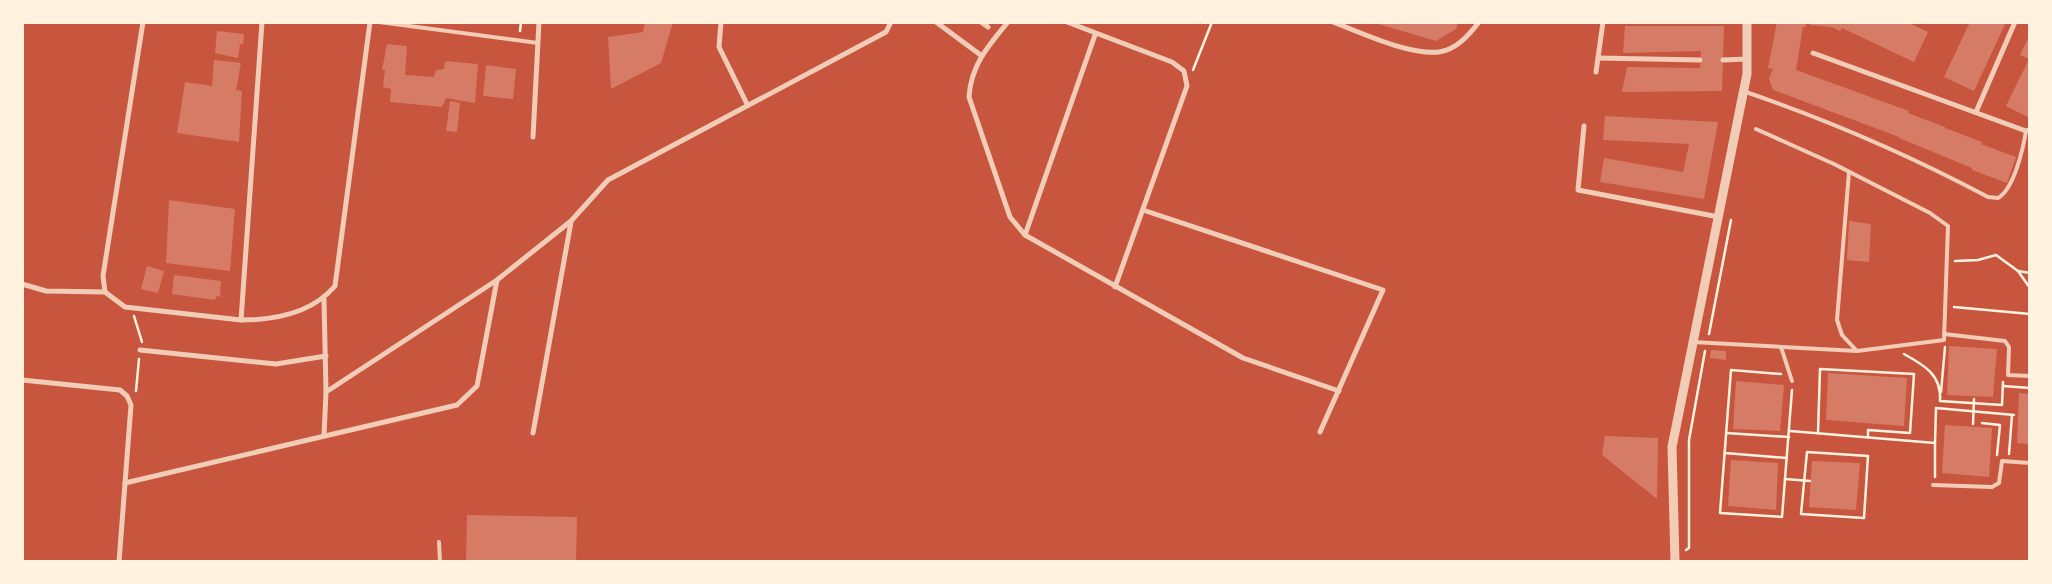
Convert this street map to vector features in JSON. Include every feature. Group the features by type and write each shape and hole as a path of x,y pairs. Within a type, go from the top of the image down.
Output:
{"street":[{"path":"105,292 103,276 143,22"},
{"path":"241,320 262,22"},
{"path":"23,285 46,292 105,292 125,307 241,320 260,320 294,314 324,298 335,286 370,22"},
{"path":"534,138 539,22"},
{"path":"721,22 719,47 747,104"},
{"path":"326,392 497,280 572,221 608,180 747,104 886,32 891,22"},
{"path":"936,22 982,56"},
{"path":"981,22 988,27"},
{"path":"1008,22 982,56 970,79 969,98 1010,216 1025,235 1243,358 1339,391"},
{"path":"1066,22 1095,35 1172,62 1184,71 1187,86 1115,287"},
{"path":"1333,22 1411,49 1439,52 1465,40 1479,22"},
{"path":"1596,72 1603,22"},
{"path":"1678,558 1672,447 1743,92 1747,59 1747,22"},
{"path":"1976,112 2015,22"},
{"path":"1025,235 1095,35"},
{"path":"1813,53 2028,131"},
{"path":"1598,58 1700,60"},
{"path":"1722,60 1747,59"},
{"path":"1584,126 1578,190 1719,217"},
{"path":"1143,210 1383,290 1320,432"},
{"path":"533,433 572,221"},
{"path":"125,483 457,405 477,386 497,280"},
{"path":"324,298 326,356 324,436"},
{"path":"142,350 276,364 326,356"},
{"path":"22,380 120,390 128,396 131,405 118,560"}],"lane":[{"path":"379,22 538,43"},
{"path":"1743,92 1786,105 1920,161 1988,197 1998,198 2008,189 2028,131"},
{"path":"1693,342 1857,351 1944,340 1948,226 1930,213 1849,172 1756,129"},
{"path":"1849,172 1837,320 1842,335 1857,351"},
{"path":"1944,334 2006,341 2009,347 2008,375 2030,376"},
{"path":"1782,346 1792,381"},
{"path":"1933,485 1992,487 1999,483 2002,461 2030,462"},
{"path":"439,542 440,562"}],"path":[{"path":"1187,86 1212,22"},
{"path":"1711,339 1709,335 1733,211"},
{"path":"1955,261 1978,260 1996,254 2018,271 2030,288"},
{"path":"2018,271 2030,273"},
{"path":"1953,307 2030,314"},
{"path":"131,308 142,350 136,394 131,405"},
{"path":"1945,342 1940,401 2002,405 2003,376"},
{"path":"1889,346 1926,366 1940,392"},
{"path":"1678,558 1689,548 1689,440 1705,351 1710,351"},
{"path":"1782,368 1784,374 1731,370 1720,513 1782,517 1790,431 1792,381"},
{"path":"1818,433 1820,369 1914,374 1910,433 1868,430 1868,437"},
{"path":"2002,386 2030,388"},
{"path":"1973,424 1974,398"},
{"path":"1943,477 1934,476 1936,408 2013,415 2009,456 2016,456"},
{"path":"1982,423 2000,425 1997,462"},
{"path":"1790,431 1935,443"},
{"path":"1726,433 1789,438"},
{"path":"1807,452 1868,456 1864,518 1802,514 1805,481 1807,452"},
{"path":"1725,453 1787,458"},
{"path":"1785,479 1810,481"}],"building":[{"path":"645,22 673,22 661,63 611,89 608,37 643,32"},
{"path":"1458,22 1456,29 1436,41 1375,23"},
{"path":"1777,22 1806,22 1806,27 1803,27 1796,70 1909,111 1908,113 2016,157 2007,183 1972,170 1972,168 1899,137 1773,90 1769,79 1773,69 1768,68"},
{"path":"1810,22 1907,22 1928,32 1914,62 1842,28 1840,31 1832,27 1810,25"},
{"path":"1970,22 2006,22 1974,91 1944,77"},
{"path":"1625,26 1724,26 1722,91 1622,92 1627,67 1700,68 1701,51 1623,53"},
{"path":"217,31 244,34 238,58 215,53"},
{"path":"2030,34 2030,118 2006,106 2029,59 2020,55"},
{"path":"387,44 407,46 405,75 434,77 436,70 444,69 445,61 478,64 475,103 446,98 442,107 390,102 391,89 383,87 385,70 382,70"},
{"path":"214,60 241,63 236,90 242,91 239,142 177,133 185,82 212,86"},
{"path":"486,65 516,69 513,99 483,96"},
{"path":"450,101 460,103 457,132 446,131"},
{"path":"1605,116 1718,122 1704,199 1600,182 1604,158 1683,172 1689,144 1603,140"},
{"path":"169,200 235,209 230,271 166,263"},
{"path":"1849,221 1871,224 1869,262 1847,260"},
{"path":"147,266 164,271 158,293 141,289"},
{"path":"174,275 221,281 220,297 216,296 215,300 172,294"},
{"path":"1949,346 1997,349 1993,397 1947,395"},
{"path":"1711,350 1726,351 1726,360 1710,358"},
{"path":"1828,373 1907,378 1904,426 1826,420"},
{"path":"1736,381 1784,385 1780,431 1733,429"},
{"path":"2019,393 2030,394 2030,444 2017,443"},
{"path":"1945,425 1992,428 1989,477 1942,473"},
{"path":"1605,436 1658,438 1657,499 1602,455"},
{"path":"1731,460 1778,463 1776,510 1728,506"},
{"path":"1812,461 1860,463 1856,510 1809,507"},
{"path":"467,515 577,517 576,562 466,562"}]}
